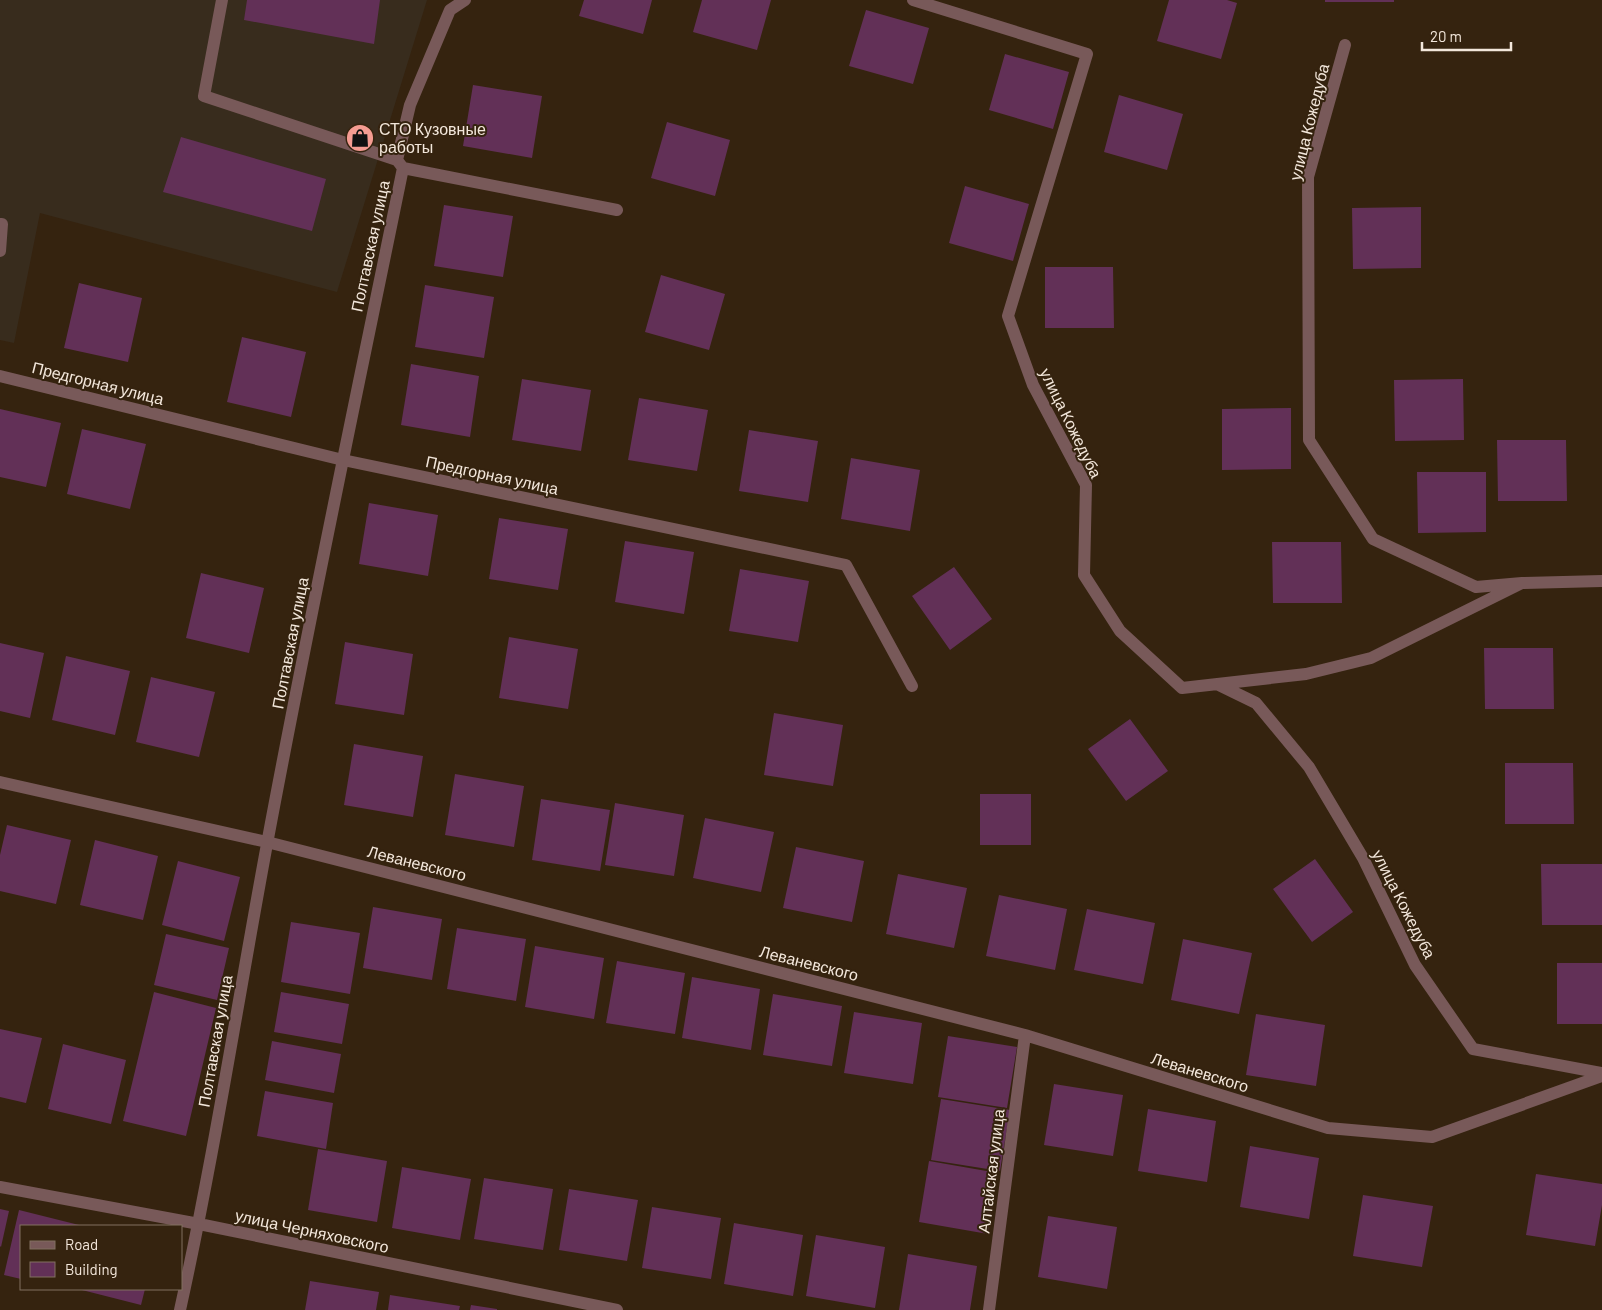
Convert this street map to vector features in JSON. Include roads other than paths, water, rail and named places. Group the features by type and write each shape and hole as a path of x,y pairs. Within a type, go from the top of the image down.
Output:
{"street":[{"path":"222,0 204,96 400,164 617,210"},
{"name":"Полтавская улица","path":"180,1310 199,1224 267,842 343,460 410,105 451,5 465,0"},
{"name":"улица Кожедуба","path":"913,0 1087,54 1008,316 1032,385 1086,485 1084,576 1120,631 1182,688 1306,674 1371,658 1522,583"},
{"name":"улица Кожедуба","path":"1345,45 1308,177 1309,440 1373,539 1476,587 1522,583 1602,581"},
{"path":"0,224 2,224 0,252"},
{"name":"Предгорная улица","path":"0,376 343,460 846,565 912,686"},
{"name":"улица Кожедуба","path":"1217,684 1256,703 1309,766 1364,858 1415,965 1473,1049 1602,1074"},
{"name":"Леваневского","path":"0,782 267,842 1025,1035 1328,1128 1432,1137 1602,1074"},
{"name":"Алтайская улица","path":"989,1310 1025,1035"},
{"name":"улица Черняховского","path":"0,1187 199,1224 617,1310"}],"place":[{"name":"СТО Кузовные работы","path":"360,138"}]}
